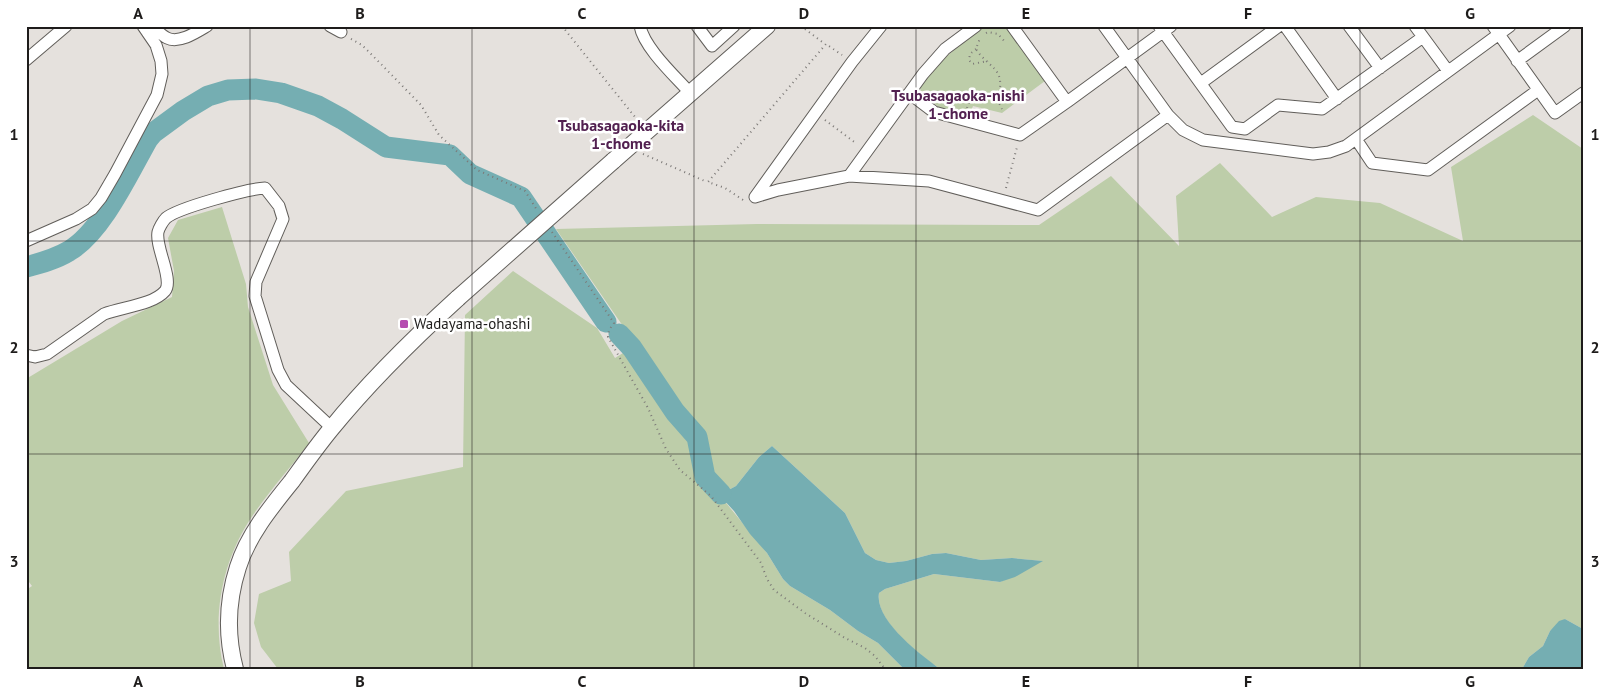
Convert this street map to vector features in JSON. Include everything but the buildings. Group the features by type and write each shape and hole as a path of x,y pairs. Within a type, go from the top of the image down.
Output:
{"street":[{"path":"26,60 66,26"},
{"path":"26,240 76,219 92,209 116,174 157,95 162,74 161,61 156,45 143,26"},
{"path":"151,26 167,38 176,40 195,34 207,26"},
{"path":"330,26 341,32"},
{"path":"640,26 648,44 690,94"},
{"path":"697,26 712,46 734,26"},
{"path":"235,669 230,650 228,622 231,594 238,566 252,535 332,428 413,339 767,26"},
{"path":"755,197 852,62 881,26"},
{"path":"849,176 923,74 945,49 976,26"},
{"path":"1012,26 1067,102"},
{"path":"1104,26 1168,115 1183,130 1203,140 1313,154 1329,152 1346,146 1448,71 1496,30 1510,26"},
{"path":"1201,83 1279,26"},
{"path":"1285,26 1337,99"},
{"path":"1350,26 1380,68"},
{"path":"1415,26 1448,71"},
{"path":"1518,61 1565,26"},
{"path":"910,92 934,112 1020,135 1127,58 1165,28 1232,127 1245,129 1278,105 1322,109 1423,37"},
{"path":"1496,30 1555,113 1583,93"},
{"path":"1356,139 1372,163 1428,170 1538,90"},
{"path":"755,197 778,190 849,176 929,181 1038,210 1168,115"},
{"path":"26,355 35,357 47,354 104,314 153,300 160,296 167,289 168,280 158,231 164,219 175,213 225,197 252,189 264,188 280,206 283,219 256,282 254,296 278,370 286,386 332,428"}],"path":[{"path":"562,26 647,132"},
{"path":"801,26 852,62"},
{"path":"341,32 362,45 379,62 421,105 439,134 477,170 525,191 540,215"},
{"path":"988,61 972,64 969,60 970,54 976,49 980,37 988,32 998,34 1004,42"},
{"path":"708,182 826,44"},
{"path":"976,49 999,72 1002,83 999,103 1002,109"},
{"path":"962,120 969,103 975,98 993,97 999,94"},
{"path":"815,114 867,151"},
{"path":"1002,200 1020,135"},
{"path":"630,146 725,188 748,203 755,197"},
{"path":"552,231 614,323 609,330 608,337 648,408 666,449 680,470 711,496 761,563 766,579 774,590 805,613 865,648 875,656 885,669"}],"green space":[{"path":"984,26 1005,26 1045,81 1002,113 973,106 969,116 940,108 921,95 920,86 938,64"},
{"path":"1533,115 1583,149 1583,629 1565,619 1550,631 1543,646 1529,657 1522,669 940,669 921,655 891,625 879,603 879,593 885,589 934,574 1000,582 1042,561 1012,558 981,560 946,553 889,563 876,560 865,553 845,513 772,446 759,457 736,486 721,494 722,498 767,553 783,579 790,586 830,610 878,643 904,669 278,669 261,647 254,623 259,594 291,581 289,552 346,491 463,467 465,315 513,271 597,328 615,358 636,345 556,229 757,224 1039,225 1111,176 1179,246 1176,196 1220,163 1272,217 1316,197 1380,203 1463,241 1451,167"},
{"path":"222,207 246,284 248,307 273,385 309,443 253,515 242,532 234,551 222,589 219,609 220,649 224,669 26,669 26,590 32,586 26,578 26,379 122,321 172,297 174,271 168,238 178,220"}],"water":[{"path":"772,446 845,513 865,553 876,560 889,563 946,553 981,560 1012,558 1043,561 1015,577 1000,582 934,574 885,589 879,593 879,603 891,625 911,646 940,669 904,669 878,643 830,610 790,586 783,579 767,553 722,498 721,494 736,486 759,457"},
{"path":"1565,619 1583,629 1583,669 1522,669 1529,657 1543,646 1550,631 1559,621"}],"waterway":[{"path":"26,267 64,254 81,242 93,230 114,200 153,133 183,111 208,96 228,90 256,89 281,93 318,106 386,147 450,155 470,174 521,197 606,322"},
{"path":"619,334 632,348 675,412 697,437 705,477 721,494"}],"place":[{"name":"Wadayama-ohashi","path":"404,324"}],"district":[{"name":"Tsubasagaoka-nishi 1-chome","path":"958,104"},
{"name":"Tsubasagaoka-kita 1-chome","path":"621,134"}]}
